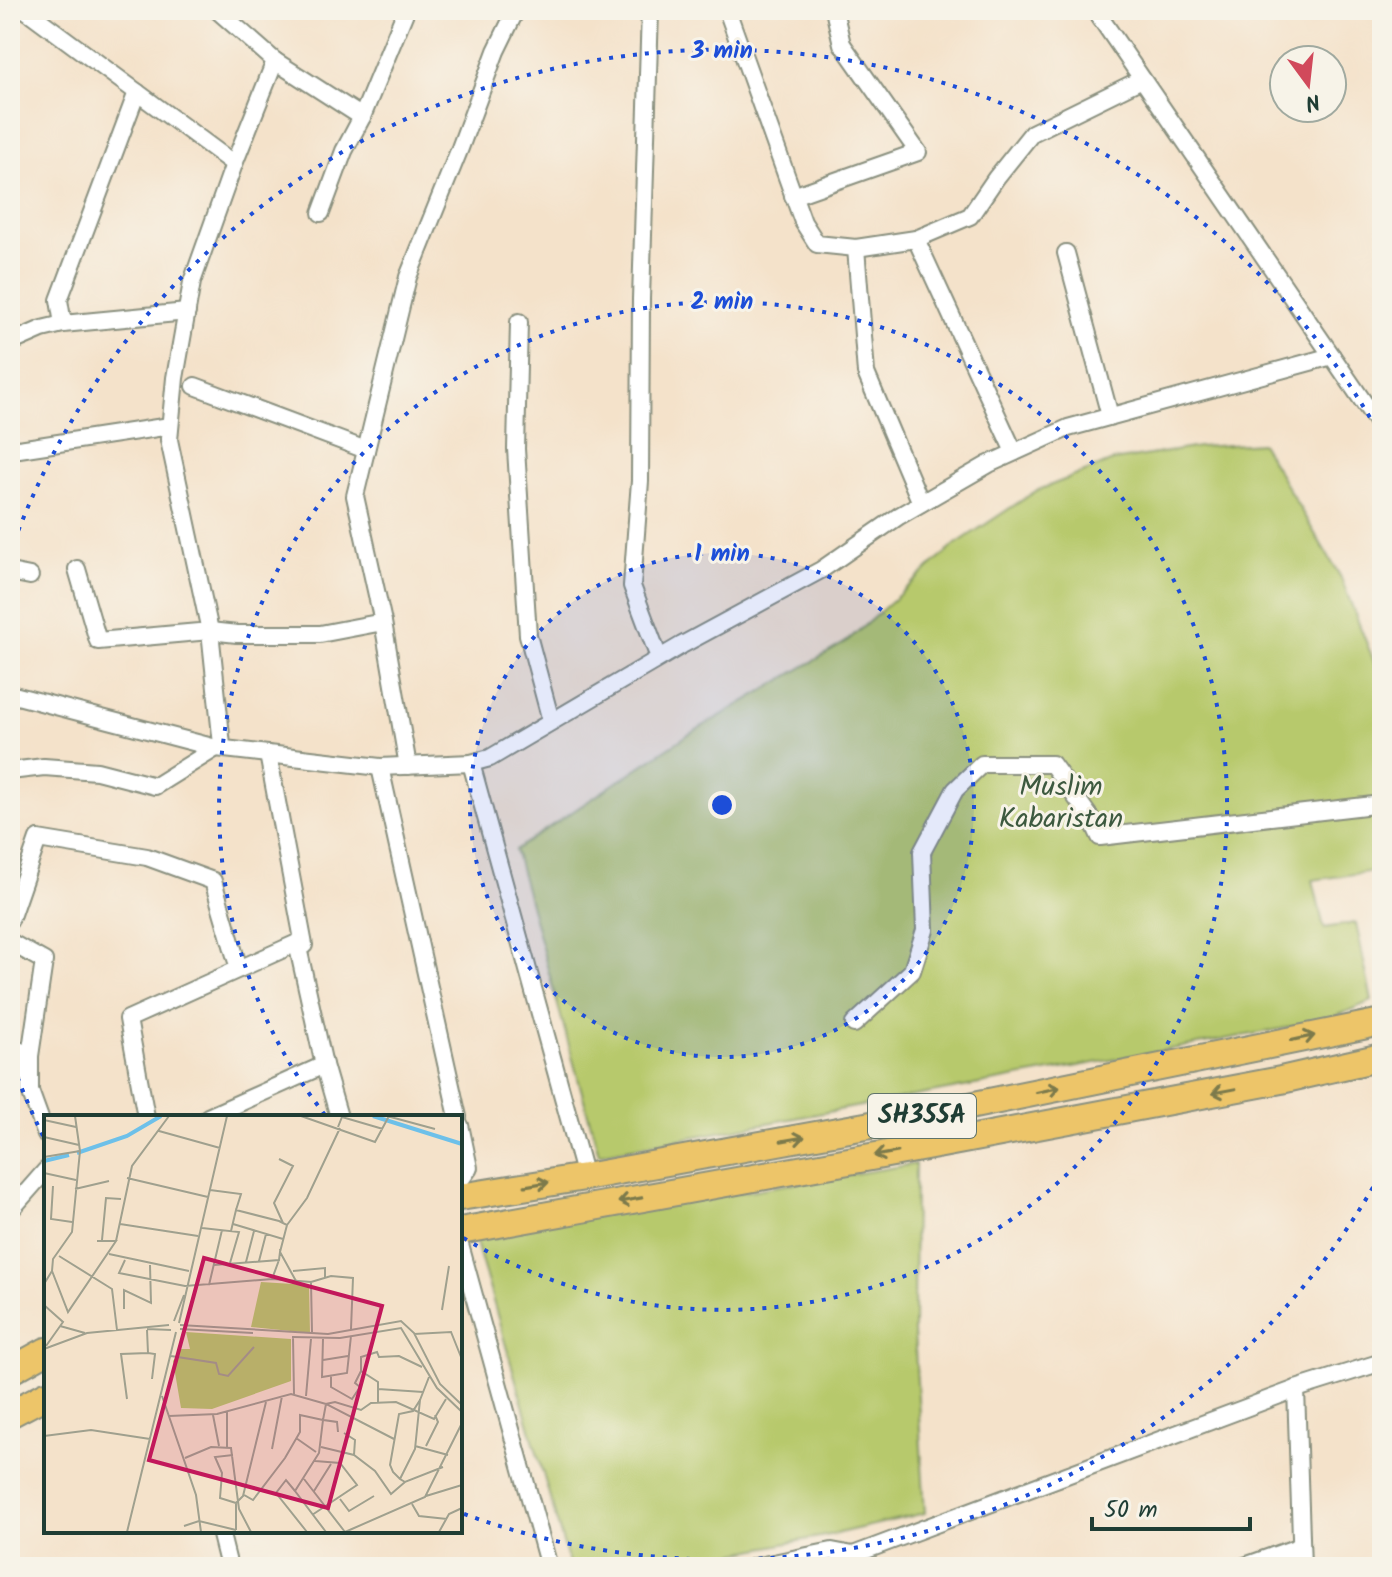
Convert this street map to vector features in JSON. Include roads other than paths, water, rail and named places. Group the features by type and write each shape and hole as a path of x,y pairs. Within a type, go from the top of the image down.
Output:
{"main road":[{"name":"SH355A","path":"462,1197 915,1117 1382,1022"},
{"name":"SH355A","path":"462,1231 1001,1133 1281,1080 1382,1057"},
{"path":"992,1102 1001,1133"},
{"path":"10,1371 44,1352"},
{"path":"10,1414 44,1396"}],"street":[{"path":"10,16 17,10"},
{"path":"26,10 234,164"},
{"path":"217,10 275,61 362,117"},
{"path":"321,213 344,151 362,117 406,10"},
{"path":"408,766 383,622 355,496 408,277 496,51 516,10"},
{"path":"650,10 641,299 640,481 632,586 660,657"},
{"path":"727,10 793,196 803,222 817,244 856,248 916,239 970,216 1032,133 1142,79"},
{"path":"793,196 918,152 842,44 834,10"},
{"path":"1095,10 1382,429"},
{"path":"10,771 44,767 97,771 155,786 222,745 210,631 169,440 170,426 192,282 275,61"},
{"path":"63,324 59,300 137,92"},
{"path":"916,239 1014,452"},
{"path":"856,248 866,373 921,503"},
{"path":"1066,253 1110,416"},
{"path":"10,343 63,324 187,312"},
{"path":"519,322 516,449 528,635 551,721"},
{"path":"10,694 216,748 380,767 471,763 490,758 660,657 821,570 921,503 1014,452 1068,428 1332,356"},
{"path":"195,386 366,450"},
{"path":"10,448 170,426"},
{"path":"77,569 98,641 210,631 320,634 383,622"},
{"path":"10,572 30,576"},
{"path":"146,1115 128,1019 297,943 304,945 268,754"},
{"path":"471,763 585,1177"},
{"path":"854,1024 912,971 925,930 922,852 955,790 982,764 1052,764 1092,820 1100,837 1382,804"},
{"path":"380,767 458,1115"},
{"path":"10,920 38,839 147,857 213,881 239,969"},
{"path":"10,942 44,961 30,1056 30,1091 44,1130"},
{"path":"297,943 338,1115"},
{"path":"10,1046 30,1056"},
{"path":"212,1115 324,1065"},
{"path":"462,1135 469,1168 462,1178"},
{"path":"10,1211 44,1172"},
{"path":"462,1252 549,1567"},
{"path":"754,1567 832,1551 853,1561 1296,1389 1382,1362"},
{"path":"1296,1389 1302,1567"},
{"path":"220,1533 229,1567"},
{"path":"1242,1567 1301,1546"}],"park label":[{"name":"Muslim Kabaristan","path":"1061,803"}]}
